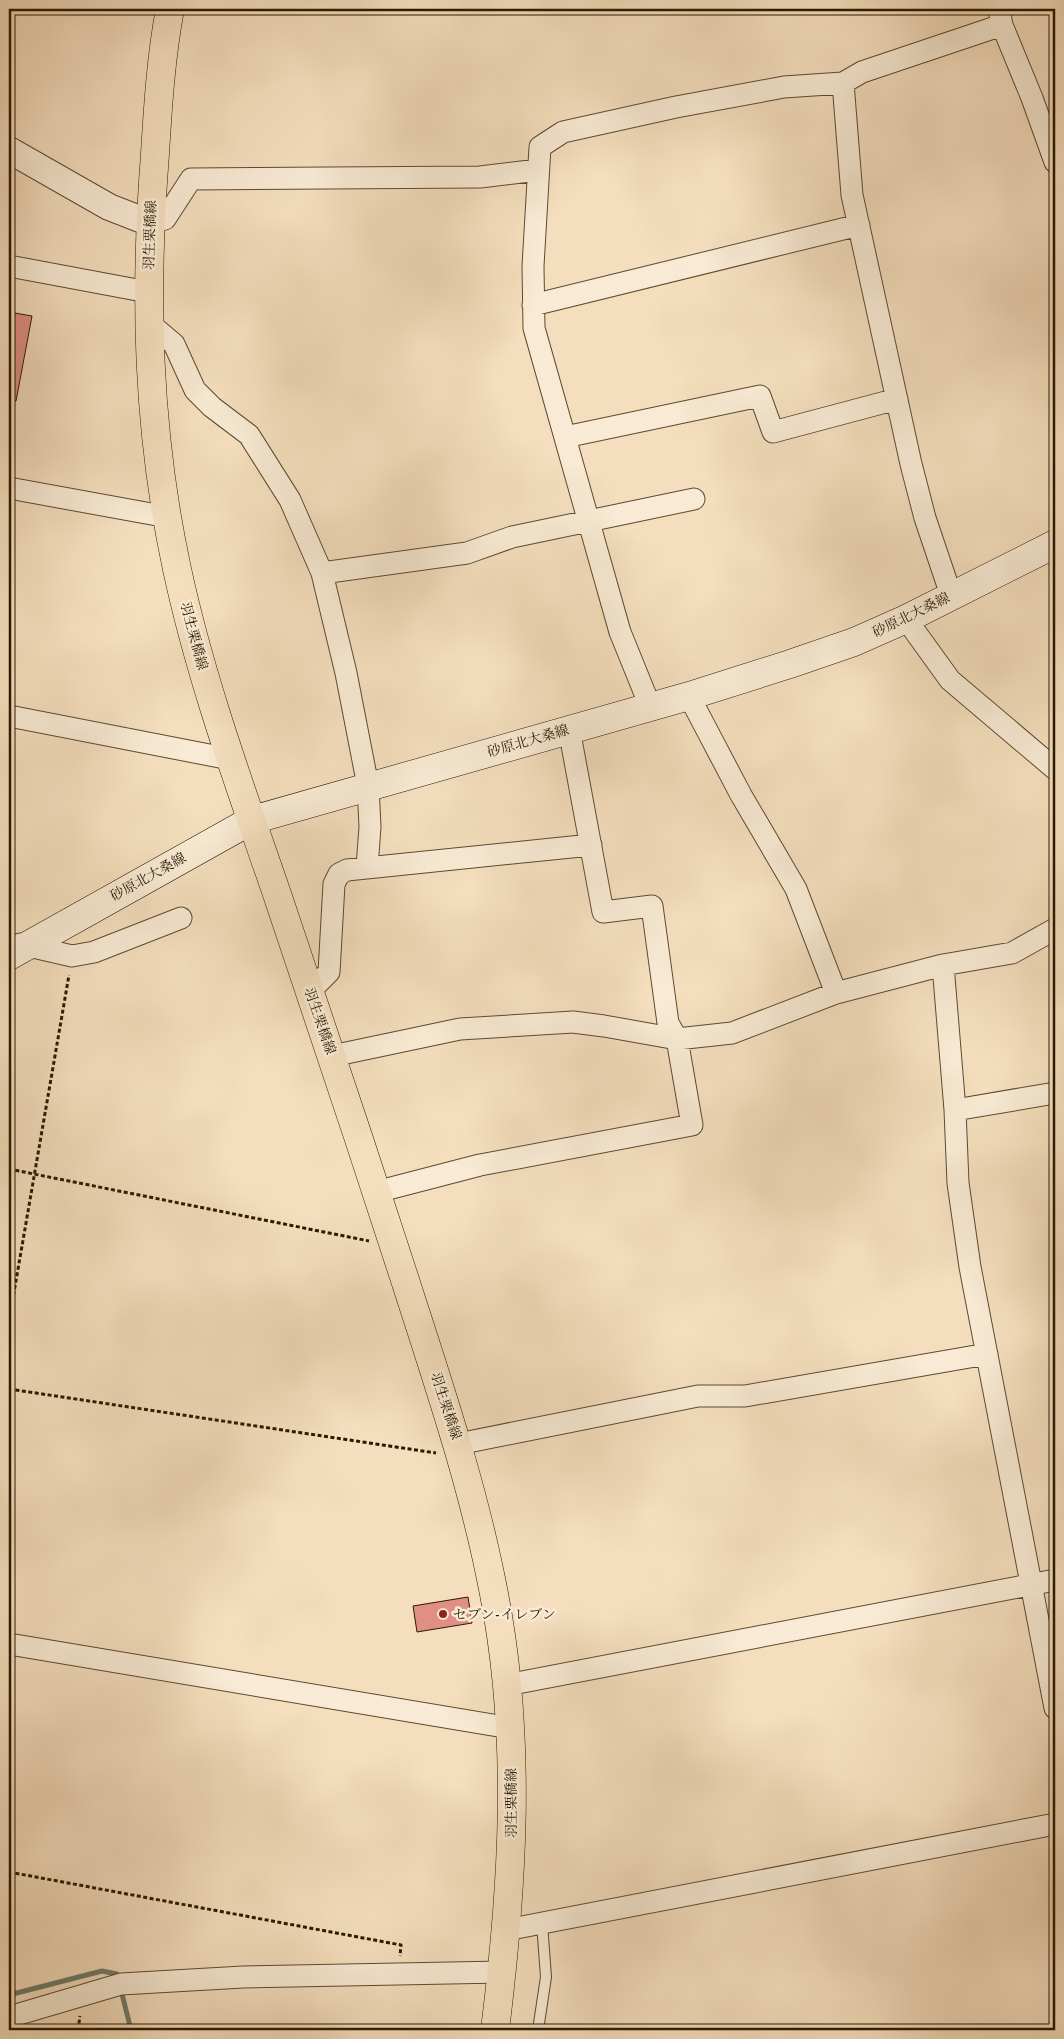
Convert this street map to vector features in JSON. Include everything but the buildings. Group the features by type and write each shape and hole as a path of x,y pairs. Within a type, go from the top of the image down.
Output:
{"main road":[{"name":"羽生栗橋線","path":"170,9 162,47 150,223 148,292 151,399 168,517 193,638 230,759 332,1056 460,1450 495,1598 507,1685 513,1808 506,1930 494,2030"},
{"name":"砂原北大桑線","path":"15,948 252,820 689,696 854,642 906,619 1055,544"}],"street":[{"path":"650,706 620,632 534,328 533,266 540,147 563,132 676,107 784,87 843,83 862,72 1000,17 1055,162"},
{"path":"843,83 852,194 925,518 951,595"},
{"path":"9,150 110,207 150,223 165,220 191,179 480,177 538,170"},
{"path":"534,305 859,225"},
{"path":"9,266 148,292"},
{"path":"149,323 174,344 195,390 212,407 249,435 290,500 322,573 346,673 368,786 370,827 367,867"},
{"path":"565,437 760,396 773,432 897,399"},
{"path":"9,488 168,517"},
{"path":"322,573 467,553 512,538 694,499"},
{"path":"906,619 950,680 1055,769"},
{"path":"689,696 742,795 796,889 836,993"},
{"path":"9,716 230,759"},
{"path":"376,1192 480,1165 692,1125 677,1039 668,1023 652,906 603,912 569,729"},
{"path":"310,991 329,972 334,884 339,874 347,870 367,867 591,845"},
{"path":"15,948 72,956 94,952 181,918"},
{"path":"332,1056 460,1029 573,1022 677,1039 732,1033 836,993 943,965 1012,953 1055,929"},
{"path":"943,965 955,1110 958,1184 987,1354 1055,1708"},
{"path":"955,1110 1055,1093"},
{"path":"460,1450 698,1396 745,1396 987,1354"},
{"path":"507,1685 1055,1580"},
{"path":"9,1644 510,1728"},
{"path":"506,1930 1055,1824"},
{"path":"9,2017 121,1984 243,1977 502,1972"}],"lane":[{"path":"538,2030 546,1977 542,1923"}],"path":[{"path":"9,1321 72,956"},
{"path":"9,1169 394,1246"},
{"path":"9,1389 460,1450"},
{"path":"9,1872 401,1945 397,1974"}],"waterway":[{"path":"9,1995 102,1971 117,1974 118,1979"},
{"path":"121,1990 131,2030"}],"place":[{"name":"セブン-イレブン","path":"443,1614"}]}
